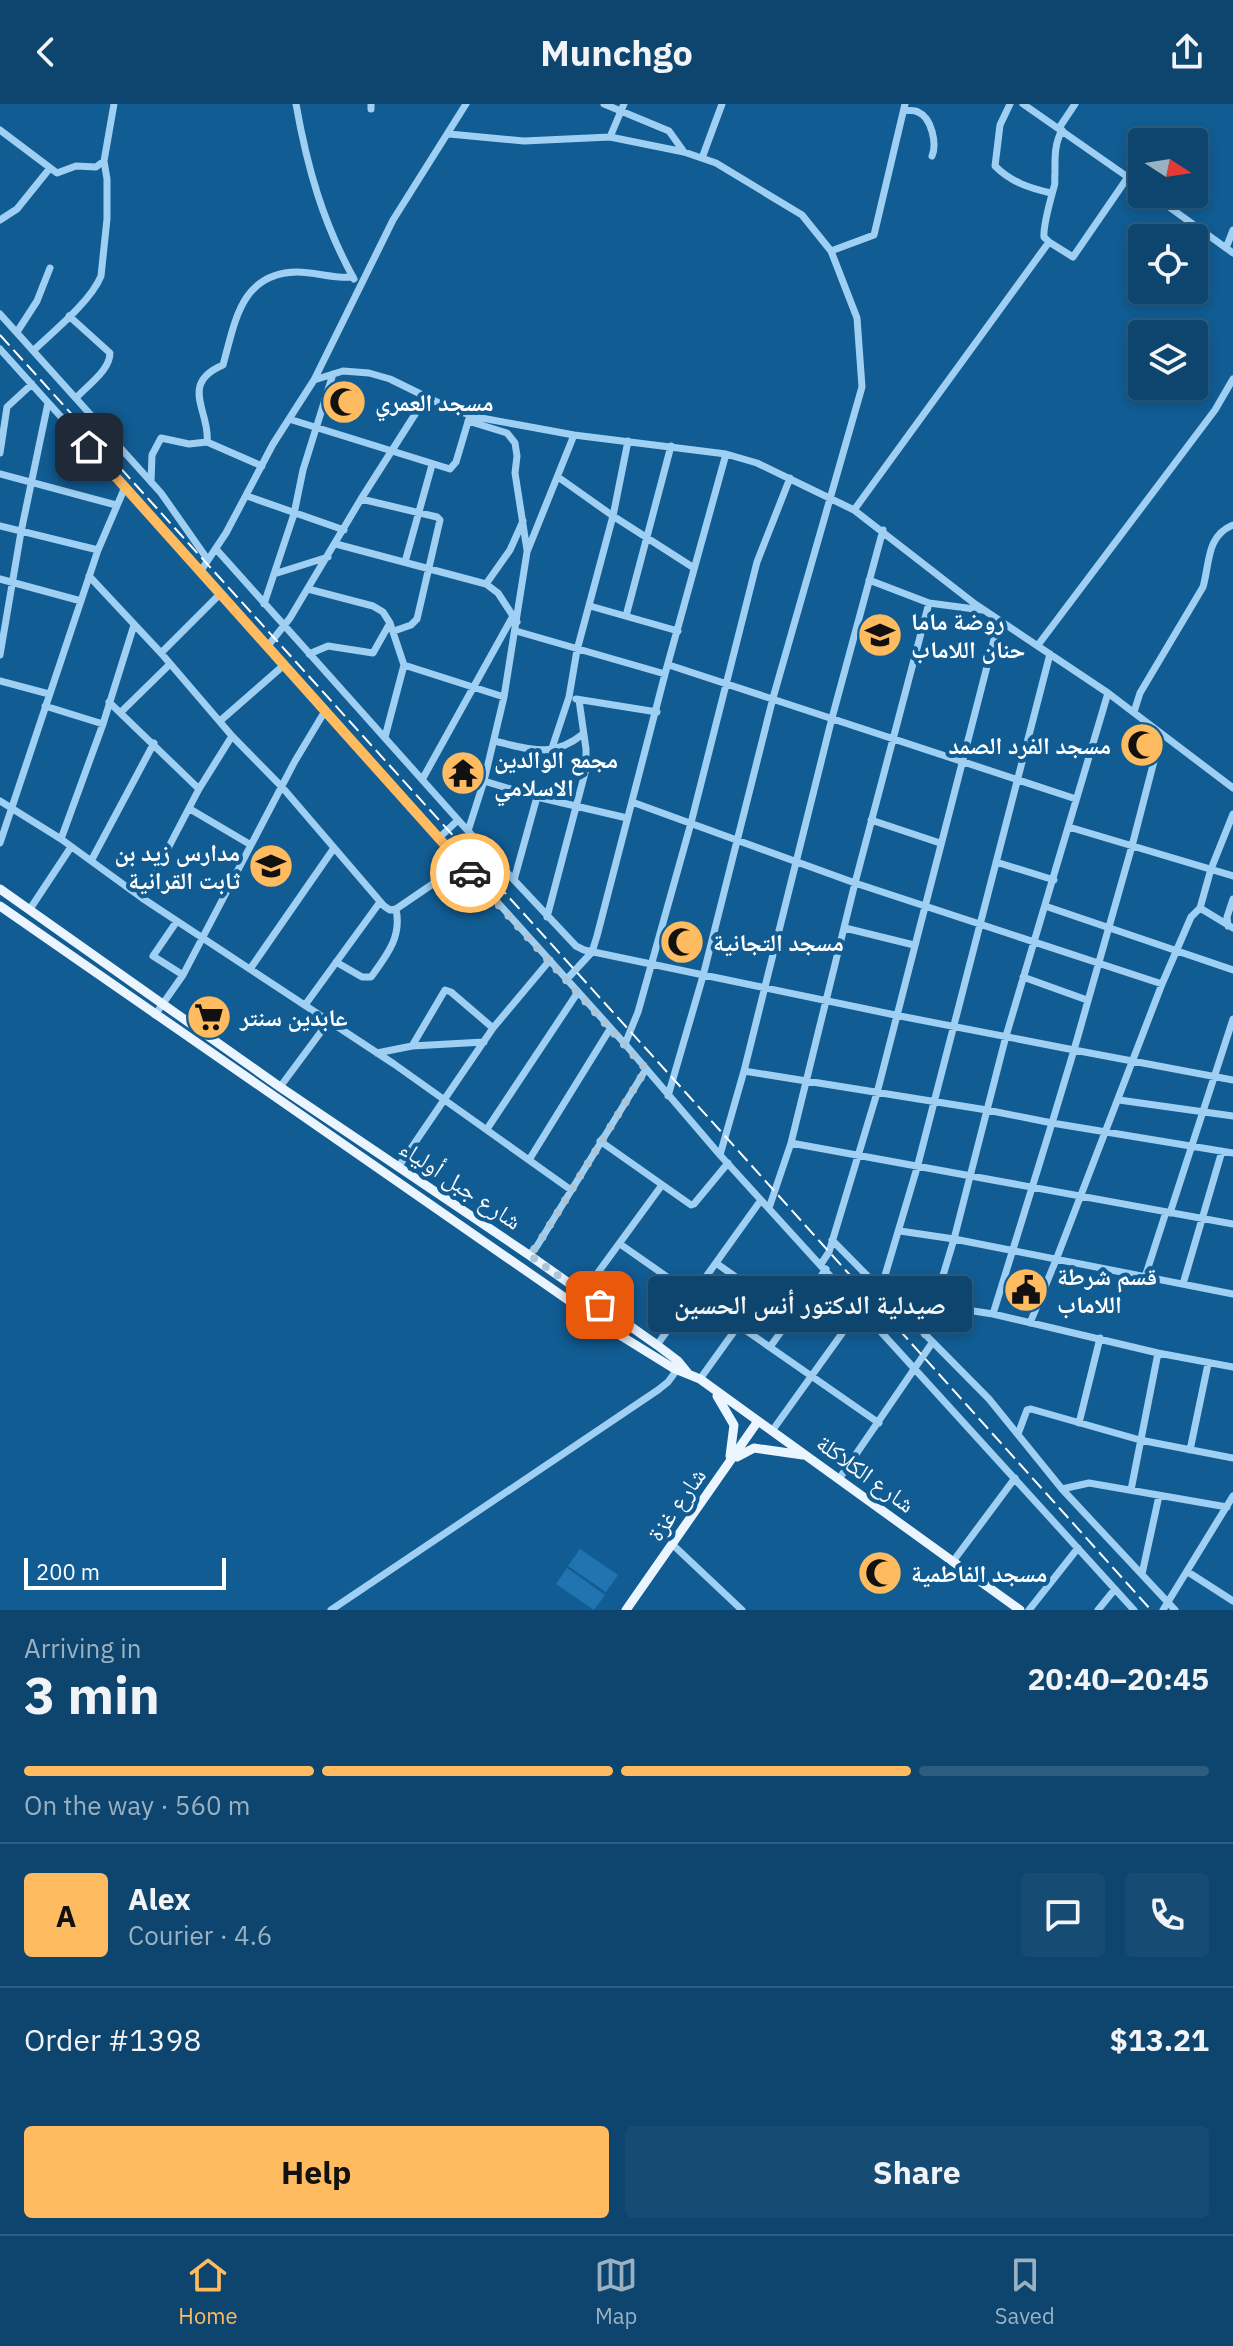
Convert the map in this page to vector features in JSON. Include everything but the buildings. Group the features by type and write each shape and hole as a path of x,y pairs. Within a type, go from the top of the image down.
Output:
{"main road":[{"name":"شارع جبل أولياء","path":"0,889 280,1087 529,1255 657,1345 682,1368"},
{"name":"شارع جبل أولياء","path":"1,910 610,1329 682,1368"},
{"name":"شارع الكلاكلة","path":"682,1368 1020,1610"},
{"path":"713,1390 734,1425 728,1464"},
{"name":"شارع غزة","path":"626,1610 758,1421"},
{"path":"728,1464 754,1448 808,1456"}],"street":[{"path":"34,350 98,285 101,276 105,261 107,219 104,161 114,104"},
{"path":"296,104 307,166 320,208 331,237 359,288"},
{"path":"200,572 314,380 393,220 466,104"},
{"path":"604,104 623,108 669,131 684,152"},
{"path":"702,158 722,104"},
{"path":"1010,104 1000,125 994,165 1025,187 1051,193"},
{"path":"1023,104 1060,129 1128,177 1073,257 1049,242 1043,233 1055,184 1055,146 1060,129 1075,104"},
{"path":"831,251 874,235 904,107 924,116 935,143 932,156"},
{"path":"610,137 623,108"},
{"path":"0,130 57,173 76,166 96,167 104,161"},
{"path":"449,134 524,141 610,137 702,158 732,172 802,215 831,251 857,318 862,387 773,698 703,976 668,1096"},
{"path":"1,217 17,209 50,168"},
{"path":"1170,208 1230,251 1233,230"},
{"path":"854,510 1049,242"},
{"path":"17,332 37,301 50,268"},
{"path":"207,442 208,434 198,402 200,391 204,378 212,369 223,365 230,331 251,290 270,278 290,273 353,277"},
{"path":"0,314 151,482 208,560"},
{"path":"69,316 110,353 105,368 77,397"},
{"path":"0,349 567,979 720,1155 1134,1610"},
{"path":"314,380 352,370 369,373 390,379 507,433 515,443 515,473 527,552"},
{"path":"264,604 294,514 303,470 333,374"},
{"path":"1038,645 1215,410 1233,379"},
{"path":"0,453 2,423 7,407 32,384"},
{"path":"267,647 284,627 426,397"},
{"path":"0,655 48,403"},
{"path":"289,419 450,469 469,418"},
{"path":"469,418 726,454 757,463 830,496 883,530 984,610 1108,693 1233,788"},
{"path":"468,831 484,781 504,697 527,552 574,435"},
{"path":"151,482 152,455 161,438 189,444 207,442 262,466"},
{"path":"551,751 569,697 577,650 613,516 628,441"},
{"path":"626,616 671,446"},
{"path":"567,979 592,952 726,454"},
{"path":"405,562 432,465"},
{"path":"0,474 116,505"},
{"path":"558,477 694,568"},
{"path":"625,1044 652,964 691,823 757,562 790,478"},
{"path":"0,843 98,550 125,487"},
{"path":"247,496 344,530"},
{"path":"361,499 440,520 417,619 411,625 394,631"},
{"path":"486,584 510,550 523,520"},
{"path":"1134,712 1140,693 1203,587 1214,540 1223,529 1233,525"},
{"path":"0,526 98,550"},
{"path":"720,1155 883,530"},
{"path":"336,544 486,584 498,593 515,619"},
{"path":"216,549 458,820 576,946 703,976 1233,1080"},
{"path":"274,574 328,557"},
{"path":"89,576 390,910 462,864"},
{"path":"0,579 81,601"},
{"path":"869,580 929,603 984,610"},
{"path":"308,589 373,606 383,612 390,623 404,665 385,737"},
{"path":"161,653 220,594"},
{"path":"769,1208 791,1143 871,820 929,603"},
{"path":"590,606 678,631"},
{"path":"423,778 515,619"},
{"path":"770,1347 824,1266 829,1252 877,1093 999,620"},
{"path":"309,654 328,646 373,653 390,623"},
{"path":"61,839 103,724 134,625"},
{"path":"516,631 665,674"},
{"path":"772,1431 861,1307 881,1288 917,1168 1050,654"},
{"path":"121,712 169,665"},
{"path":"220,721 284,665"},
{"path":"404,665 504,697"},
{"path":"669,665 1076,799"},
{"path":"0,681 49,694"},
{"path":"925,1335 954,1239 1006,1036 1108,693"},
{"path":"569,697 657,712"},
{"path":"547,917 586,769 579,700"},
{"path":"109,702 199,789"},
{"path":"45,706 103,724"},
{"path":"155,1015 183,975 325,711"},
{"path":"494,741 551,751 566,747 583,734"},
{"path":"993,1314 1074,1050 1161,734"},
{"path":"142,898 199,789 232,736"},
{"path":"91,861 154,743"},
{"path":"484,781 627,818"},
{"path":"514,880 537,797"},
{"path":"0,801 377,1053 571,1190"},
{"path":"632,802 855,883 1162,984"},
{"path":"190,809 251,845"},
{"path":"1030,1323 1162,984 1191,917 1200,908 1211,869 1233,814"},
{"path":"439,838 458,820"},
{"path":"871,820 940,843"},
{"path":"1069,827 1233,876"},
{"path":"30,909 71,847"},
{"path":"250,969 334,848"},
{"path":"996,862 1054,880"},
{"path":"1231,927 1227,917 1233,899"},
{"path":"305,1005 380,902"},
{"path":"1045,906 1233,970"},
{"path":"1200,908 1231,927"},
{"path":"336,962 362,977 371,977 396,939 399,924 396,909"},
{"path":"177,921 153,956 183,975"},
{"path":"845,928 914,945"},
{"path":"399,1166 493,1028 550,960"},
{"path":"1023,977 1087,1000"},
{"path":"412,1046 445,990 493,1028"},
{"path":"487,1129 578,992"},
{"path":"280,1087 329,1021"},
{"path":"1145,1277 1233,1023"},
{"path":"529,1160 610,1029"},
{"path":"377,1053 412,1046 484,1042"},
{"path":"529,1255 646,1069"},
{"path":"744,1071 1233,1153"},
{"path":"1119,1100 1233,1116"},
{"path":"600,1141 692,1205 728,1163"},
{"path":"791,1143 1233,1224"},
{"path":"1183,1284 1222,1151"},
{"path":"583,1293 662,1185"},
{"path":"657,1345 761,1200"},
{"path":"900,1231 1233,1294"},
{"path":"832,1240 989,1399 1062,1489 1175,1610"},
{"path":"620,1244 693,1295"},
{"path":"716,1263 791,1316"},
{"path":"700,1379 761,1294"},
{"path":"888,1298 993,1314 1158,1353 1233,1367"},
{"path":"738,1325 879,1423"},
{"path":"1079,1423 1100,1338"},
{"path":"839,1479 932,1343"},
{"path":"1131,1490 1158,1353"},
{"path":"1190,1450 1208,1364"},
{"path":"331,1610 658,1390 682,1368"},
{"path":"1018,1434 1028,1409 1140,1440 1233,1458"},
{"path":"954,1560 1015,1478"},
{"path":"1062,1489 1089,1483 1227,1507"},
{"path":"1142,1574 1159,1496"},
{"path":"1163,1610 1233,1496"},
{"path":"672,1544 742,1610"},
{"path":"1029,1610 1078,1548"},
{"path":"1188,1572 1233,1601"},
{"path":"1098,1610 1115,1589"}],"shaded area":[{"path":"580,1549 618,1575 606,1592 568,1566"},
{"path":"567,1568 605,1595 594,1610 556,1584"}],"railway":[{"path":"0,335 1151,1610"}],"way so far":[{"path":"470,873 646,1069 529,1255 600,1305"}],"place":[{"name":"مسجد العمري","path":"344,402"},
{"name":"روضة ماما حنان اللاماب","path":"880,635"},
{"name":"مسجد الفرد الصمد","path":"1142,745"},
{"name":"مجمع الوالدين الاسلامي","path":"463,773"},
{"name":"مدارس زيد بن ثابت القرانية","path":"271,866"},
{"name":"مسجد التجانية","path":"682,942"},
{"name":"عابدين سنتر","path":"209,1017"},
{"name":"قسم شرطة اللاماب","path":"1026,1290"},
{"name":"صيدلية الدكتور أنس الحسين","path":"600,1305"},
{"name":"مسجد الفاطمية","path":"880,1573"}],"route":[{"path":"89,447 470,873"}]}
